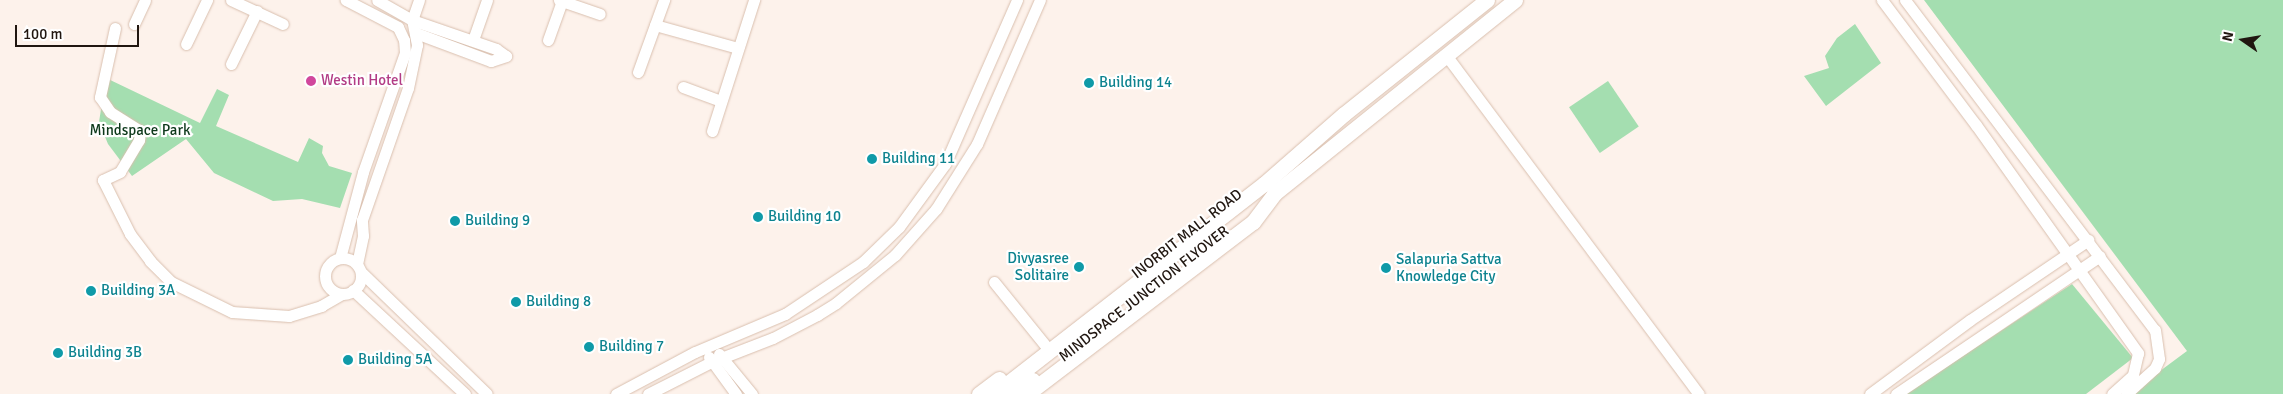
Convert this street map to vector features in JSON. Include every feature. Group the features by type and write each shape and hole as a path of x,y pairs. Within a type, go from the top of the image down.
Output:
{"main road":[{"name":"INORBIT MALL ROAD","path":"1027,394 1253,222 1269,189 1340,118 1487,0"},
{"name":"INORBIT MALL ROAD","path":"1269,189 1515,0"},
{"name":"MINDSPACE JUNCTION FLYOVER","path":"987,393 1056,349 1269,189"},
{"name":"MINDSPACE JUNCTION FLYOVER","path":"1013,394 1056,349"}],"street":[{"path":"134,24 145,0"},
{"path":"186,44 207,0"},
{"path":"231,0 283,24"},
{"path":"342,294 334,292 325,280 328,265 340,258 363,172 405,52 404,40 398,27 346,0"},
{"path":"377,0 412,20 473,40 496,49 506,56 491,61 416,33"},
{"path":"115,28 100,97 110,112 140,131 139,140 120,172 103,180 130,234 150,261 171,282 232,312 289,316 321,306 342,294 354,290 360,282 359,268 363,236 362,220 416,58 416,33 412,20 419,0"},
{"path":"473,40 487,0"},
{"path":"638,72 664,0"},
{"path":"712,131 754,0"},
{"path":"616,394 709,346 785,314 863,262 899,227 945,164 959,136 1017,0"},
{"path":"648,394 717,360 774,338 836,304 895,255 936,209 977,144 1040,0"},
{"path":"1882,0 1976,125 2138,353 2133,375 2112,394"},
{"path":"1905,0 2156,330 2159,359 2154,368 2126,394"},
{"path":"548,40 560,1 600,14"},
{"path":"230,64 257,11"},
{"path":"655,25 738,48"},
{"path":"1446,54 1699,394"},
{"path":"683,87 721,101"},
{"path":"959,136 977,144"},
{"path":"1870,394 1962,325 2088,240"},
{"path":"1896,394 2100,256"},
{"path":"340,258 359,268 487,394"},
{"path":"994,282 1056,349"},
{"path":"354,290 465,394"},
{"path":"709,346 736,394"},
{"path":"717,360 752,394"}],"green space":[{"path":"1924,0 2283,0 2283,394 2129,394 2187,351"},
{"path":"1855,24 1881,63 1826,106 1804,76 1829,68 1825,56 1837,38"},
{"name":"Mindspace Park","path":"106,78 200,123 217,89 229,95 216,126 298,162 309,138 323,146 322,153 329,166 352,173 340,208 302,199 273,201 214,173 186,139 132,176 108,144 99,122"},
{"path":"1608,81 1639,127 1600,153 1569,107"},
{"path":"2072,284 2133,358 2086,394 1905,394"}],"place":[{"name":"Westin Hotel","path":"311,81"},
{"name":"Building 14","path":"1089,83"},
{"name":"Building 11","path":"872,159"},
{"name":"Building 10","path":"758,217"},
{"name":"Building 9","path":"455,221"},
{"name":"Divyasree Solitaire","path":"1079,267"},
{"name":"Salapuria Sattva Knowledge City","path":"1386,268"},
{"name":"Building 3A","path":"91,291"},
{"name":"Building 8","path":"516,302"},
{"name":"Building 7","path":"589,347"},
{"name":"Building 3B","path":"58,353"},
{"name":"Building 5A","path":"348,360"}]}
